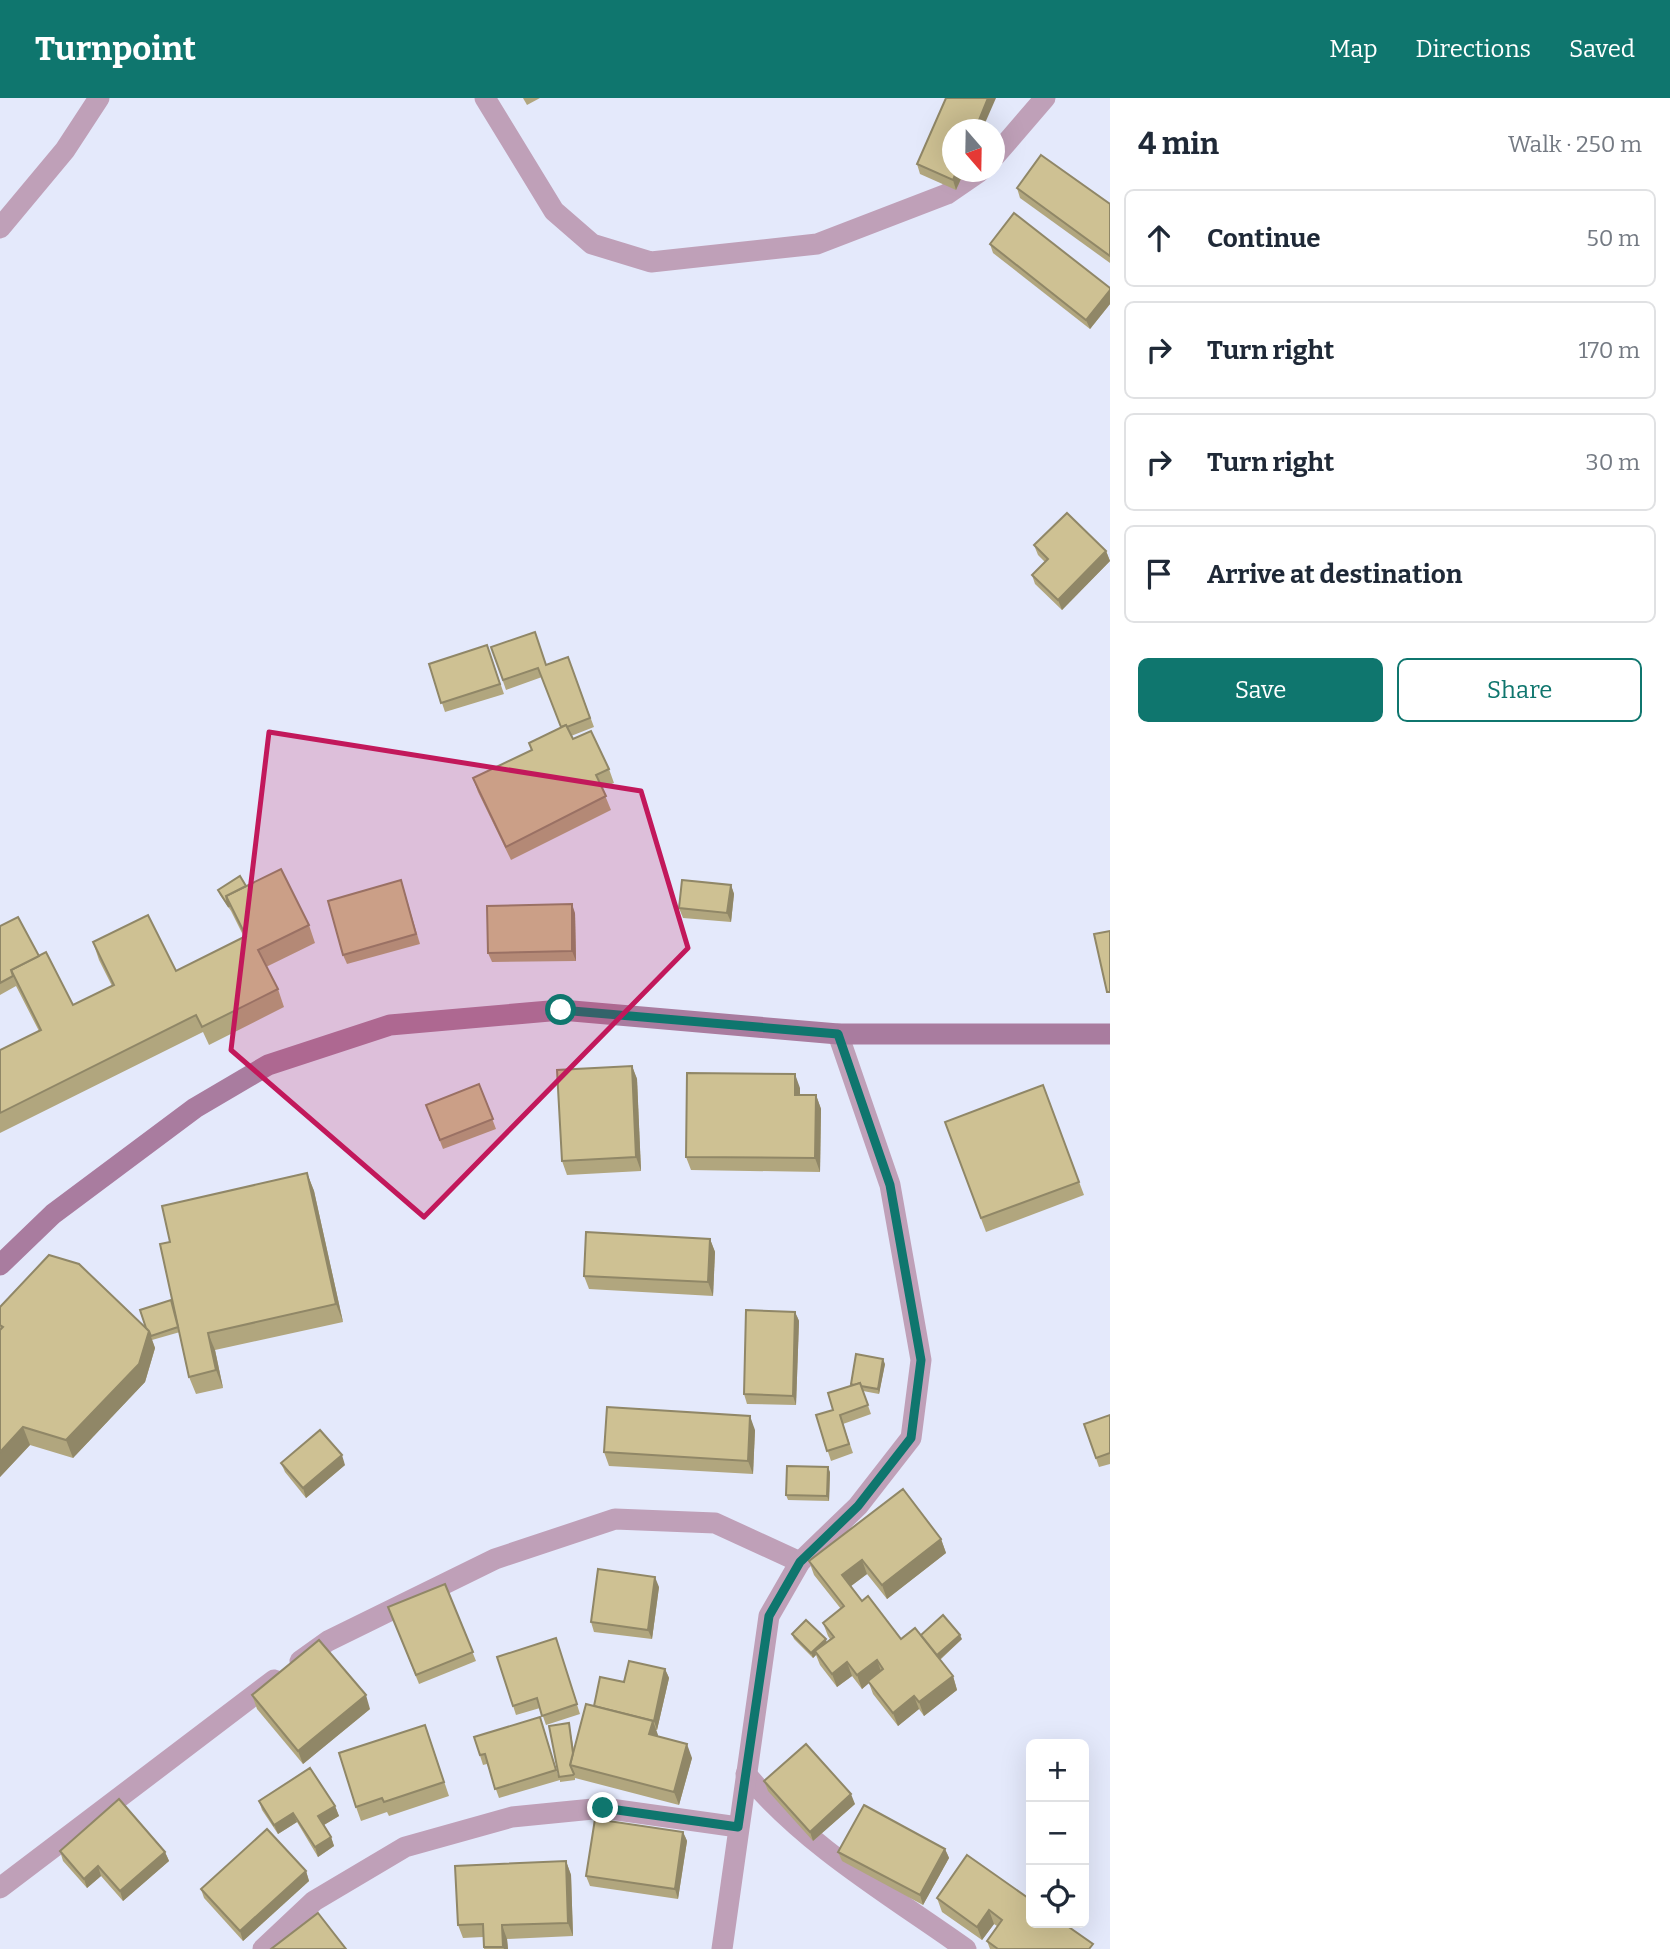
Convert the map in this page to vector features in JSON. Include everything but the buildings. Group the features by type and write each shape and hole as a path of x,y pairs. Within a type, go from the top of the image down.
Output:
{"main road":[{"path":"0,1265 53,1214 195,1108 268,1065 390,1025 561,1010 838,1034 1110,1034"}],"street":[{"path":"0,228 65,150 99,98"},
{"path":"485,98 554,211 592,244 651,262 817,244 947,194 964,182"},
{"path":"1005,144 1045,98"},
{"path":"722,1949 769,1616 800,1562 858,1506 911,1438 921,1360 890,1185 838,1034"},
{"path":"0,1888 328,1641 495,1559 615,1519 715,1523 800,1562"},
{"path":"746,1774 770,1803 821,1847 966,1949"},
{"path":"262,1949 314,1901 405,1847 512,1817 603,1808 738,1827"}],"highlighted area":[{"path":"269,732 641,791 688,948 424,1217 231,1050"}],"route":[{"path":"561,1010 838,1034 890,1185 921,1360 911,1438 858,1506 800,1562 769,1616 738,1827 603,1808"}]}
